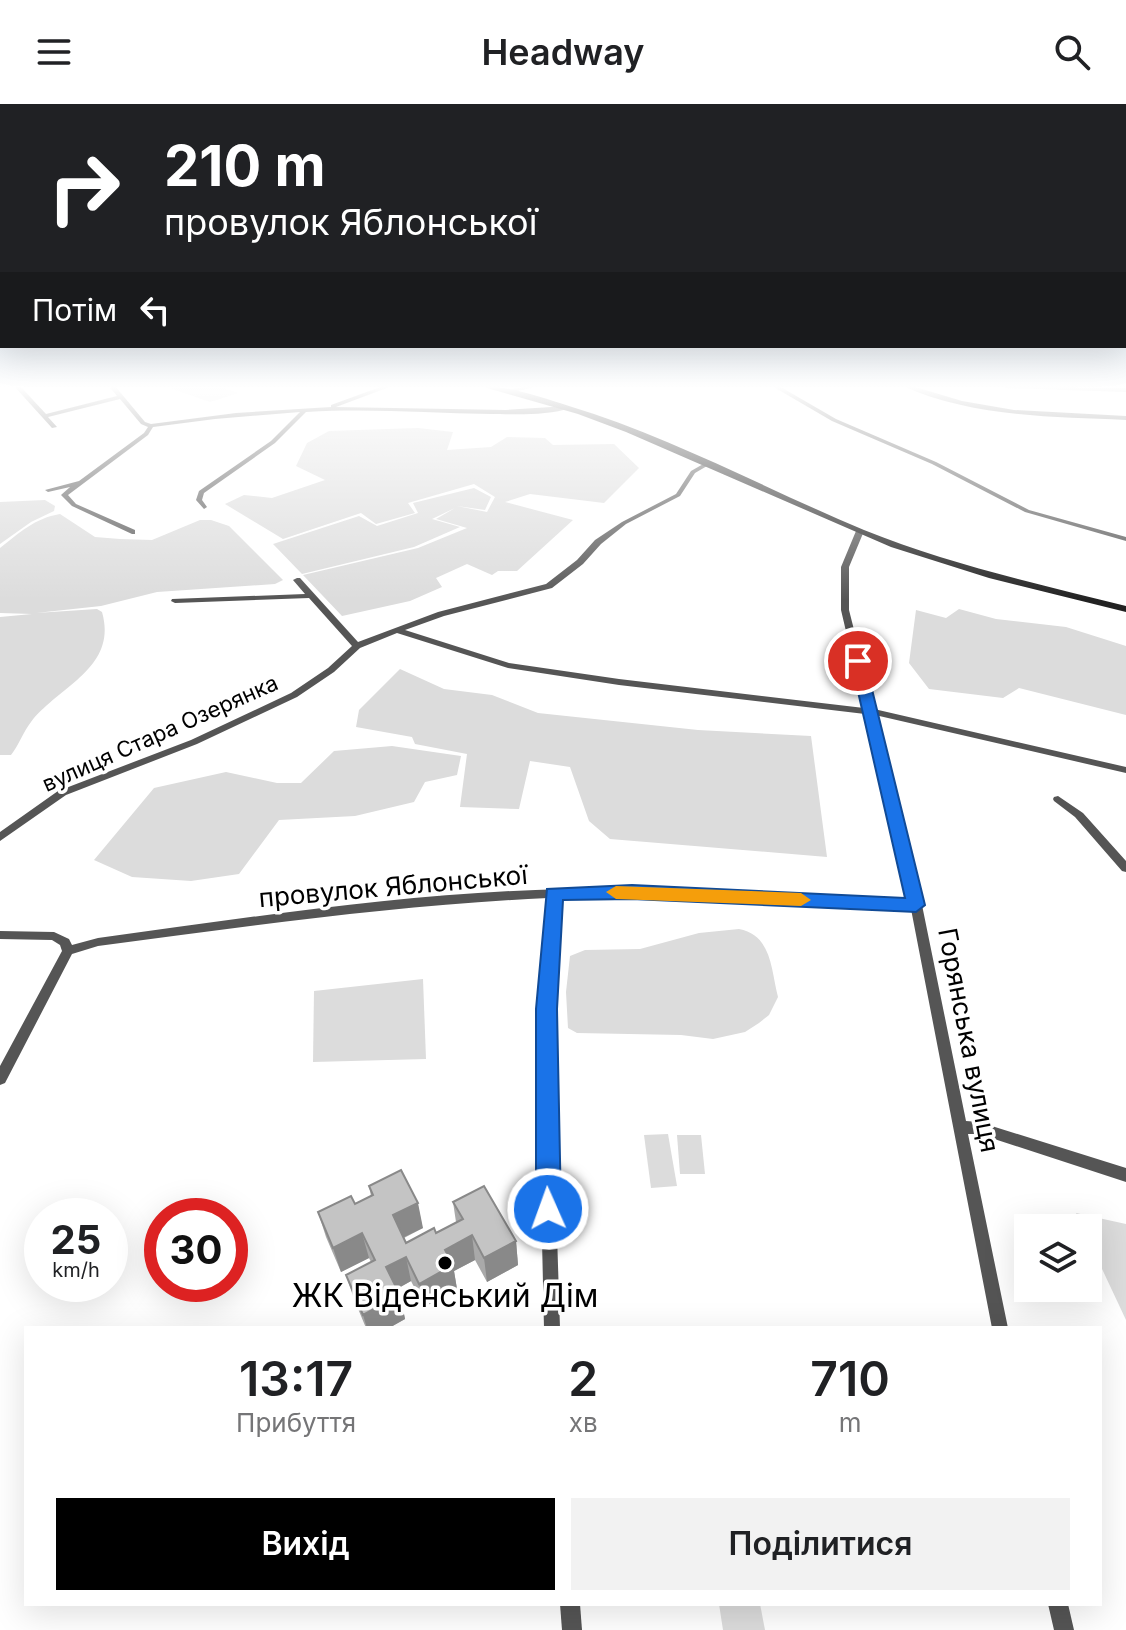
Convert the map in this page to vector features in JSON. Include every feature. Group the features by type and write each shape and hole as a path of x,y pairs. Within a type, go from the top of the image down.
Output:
{"main road":[{"path":"687,457 860,531 986,574 1126,609"}],"street":[{"path":"116,457 64,495 74,505 132,532"},
{"path":"204,507 199,500 201,492 251,457"},
{"path":"921,457 1027,511 1126,539"},
{"name":"вулиця Стара Озерянка","path":"0,837 62,793 194,742 294,695 331,670 357,646 441,614 549,586 624,523 678,495 693,472 705,465"},
{"path":"48,490 81,483"},
{"name":"Горянська вулиця","path":"860,531 845,567 845,610 916,905 1000,1326"},
{"path":"297,580 357,646"},
{"path":"175,601 310,596"},
{"path":"400,631 508,665 665,688 872,712 1126,770"},
{"path":"1058,799 1079,815 1126,868"},
{"name":"провулок Яблонської","path":"68,951 98,942 296,913 417,901 632,892 916,905"},
{"path":"552,1326 546,1108 547,1009 554,894"},
{"path":"0,935 54,936 65,942 68,951 0,1079"},
{"path":"959,1127 979,1128 1126,1175"},
{"path":"570,1606 572,1630"},
{"path":"1058,1606 1064,1630"}],"shaded area":[{"path":"300,457 628,457 639,468 604,503 530,494 505,502 573,520 517,571 498,571 492,575 467,564 436,578 442,587 410,601 342,616 303,575 418,548 467,528 436,519 455,508 432,519 460,527 414,547 302,574 273,544 359,516 377,526 418,513 413,503 474,488 491,497 485,510 457,506 487,512 495,497 474,484 408,503 415,513 376,524 361,513 283,539 225,504 244,495 272,498 325,480 296,466"},
{"path":"45,500 55,506 54,511 31,522 0,544 0,502"},
{"path":"60,514 95,537 120,539 152,540 200,520 211,520 229,526 283,580 275,584 157,592 101,606 36,613 97,609 102,612 105,631 102,648 83,674 31,722 11,755 0,755 0,617 32,614 0,613 0,548 35,523"},
{"path":"959,609 996,619 1066,627 1126,646 1126,715 1019,688 1003,698 929,689 909,663 916,610 946,618"},
{"path":"400,669 444,689 492,695 538,713 698,730 811,736 827,857 610,839 589,821 570,767 530,761 519,809 460,807 467,754 415,744 412,737 356,727 359,710"},
{"path":"392,746 461,756 457,775 425,782 414,802 355,816 279,820 239,874 191,881 132,877 94,860 154,788 226,772 277,783 301,783 334,751"},
{"path":"739,929 758,938 764,946 778,997 769,1015 745,1032 713,1039 681,1035 577,1033 568,1028 566,992 570,956 585,950 640,949 699,933"},
{"path":"423,979 426,1059 313,1062 314,991"},
{"path":"668,1134 677,1186 651,1188 644,1135"},
{"path":"677,1135 701,1135 705,1174 680,1174"},
{"path":"1102,1219 1126,1224 1126,1320 1102,1269"},
{"path":"719,1606 760,1606 765,1630 723,1630"}],"building":[{"path":"401,1170 418,1203 393,1215 406,1243 434,1228 436,1233 463,1219 453,1202 484,1186 516,1241 484,1258 472,1235 445,1250 453,1265 419,1284 406,1257 386,1267 400,1295 363,1315 346,1275 375,1260 362,1233 333,1248 318,1212 351,1196 355,1204 373,1195 369,1186"}],"slow traffic":[{"path":"616,892 801,900"}],"place":[{"name":"ЖК Віденський Дім","path":"445,1263"}],"route":[{"path":"548,1209 547,1009 554,894 632,892 916,905 858,661"}]}
